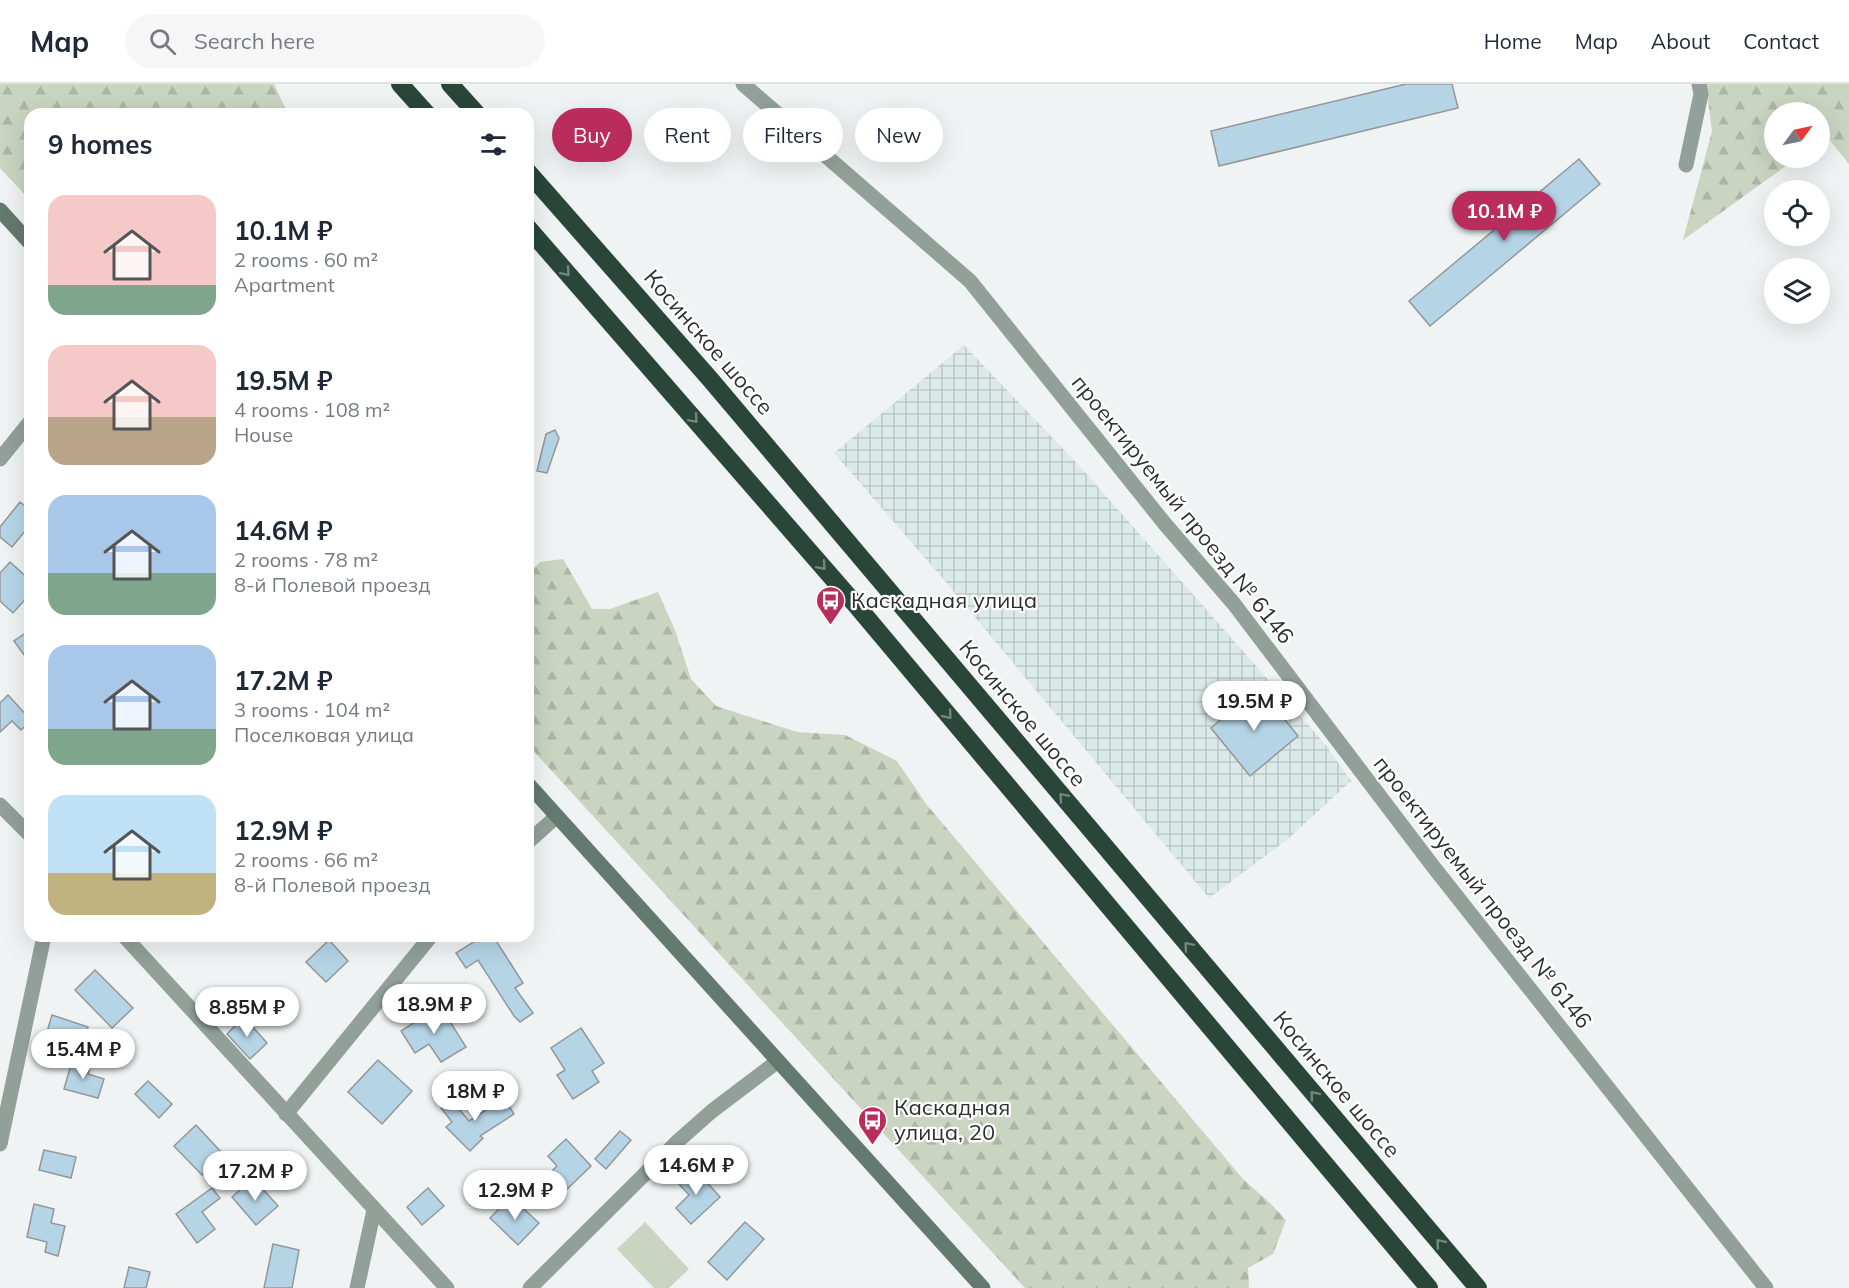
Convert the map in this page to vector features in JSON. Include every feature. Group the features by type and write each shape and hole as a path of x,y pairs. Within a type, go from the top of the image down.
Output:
{"highway":[{"path":"400,84 422,108"},
{"path":"450,84 472,108"},
{"name":"Косинское шоссе","path":"534,179 710,379 1478,1288"},
{"path":"534,235 856,605 1429,1288"}],"street":[{"name":"проектируемый проезд № 6146","path":"743,84 970,281 1165,524 1234,604 1432,865 1766,1288"},
{"path":"1686,165 1701,94 1699,84"},
{"path":"0,210 24,236"},
{"path":"0,459 24,429"},
{"path":"534,791 983,1288"},
{"path":"0,805 24,829"},
{"path":"534,837 557,816"},
{"path":"0,1144 43,942"},
{"path":"129,942 447,1288"},
{"path":"286,1114 426,942"},
{"path":"530,1288 678,1141 712,1111 778,1061"},
{"path":"357,1288 374,1210"}],"shaded area":[{"path":"964,345 1084,471 1325,744 1351,781 1288,839 1209,898 944,580 834,453"}],"green space":[{"path":"0,84 274,84 285,108 24,108 24,194 0,168"},
{"path":"1706,84 1849,84 1849,164 1830,141 1830,102 1764,102 1764,168 1783,168 1683,240 1712,131"},
{"path":"563,559 592,609 610,609 658,592 675,630 691,679 716,706 797,732 845,735 897,761 927,805 1243,1179 1286,1220 1273,1254 1248,1268 1249,1288 1025,1288 534,752 534,568 540,562"},
{"path":"645,1222 689,1269 669,1288 654,1288 617,1249"}],"building":[{"path":"1406,84 1452,84 1458,108 1219,166 1211,131"},
{"path":"1579,159 1600,184 1430,326 1409,301"},
{"path":"555,430 559,438 547,473 537,471 546,434"},
{"path":"20,502 24,505 24,532 12,547 0,537 0,527"},
{"path":"10,562 24,575 24,601 13,613 0,601 0,573"},
{"path":"24,634 24,655 14,641"},
{"path":"1259,688 1298,736 1250,776 1211,728"},
{"path":"8,695 24,712 24,727 21,730 12,721 0,732 0,703"},
{"path":"327,942 331,942 348,961 326,982 306,962"},
{"path":"473,942 497,942 523,983 515,988 533,1013 520,1022 478,960 466,968 456,953"},
{"path":"95,970 133,1008 112,1028 75,990"},
{"path":"440,1006 466,1047 441,1062 429,1044 415,1053 401,1031"},
{"path":"52,1015 88,1027 83,1044 47,1032"},
{"path":"244,1017 267,1043 250,1059 227,1034"},
{"path":"581,1028 604,1063 592,1071 599,1082 573,1099 557,1075 565,1070 551,1048"},
{"path":"73,1058 91,1063 88,1074 104,1079 98,1098 64,1089"},
{"path":"378,1060 412,1091 382,1124 348,1092"},
{"path":"148,1081 172,1104 159,1118 135,1094"},
{"path":"504,1098 514,1114 480,1136 483,1138 470,1151 446,1127 452,1122 441,1108 451,1099 469,1121"},
{"path":"196,1125 223,1154 202,1175 174,1146"},
{"path":"620,1131 631,1140 606,1169 595,1159"},
{"path":"566,1139 591,1166 560,1196 544,1179 557,1166 548,1156"},
{"path":"44,1150 76,1157 71,1178 39,1170"},
{"path":"694,1168 720,1197 691,1224 676,1208 689,1195 678,1183"},
{"path":"253,1178 278,1206 256,1225 232,1197"},
{"path":"212,1188 220,1198 202,1212 215,1229 197,1243 176,1214"},
{"path":"428,1188 444,1206 422,1225 407,1207"},
{"path":"511,1197 539,1223 518,1245 490,1218"},
{"path":"34,1204 54,1209 51,1223 65,1226 58,1256 45,1252 47,1242 27,1237"},
{"path":"745,1222 764,1239 727,1280 708,1262"},
{"path":"273,1244 299,1250 292,1288 264,1288"},
{"path":"129,1267 150,1272 146,1288 124,1288"}],"place":[{"name":"Каскадная улица","path":"830,626"},
{"name":"Каскадная улица, 20","path":"873,1146"}]}
